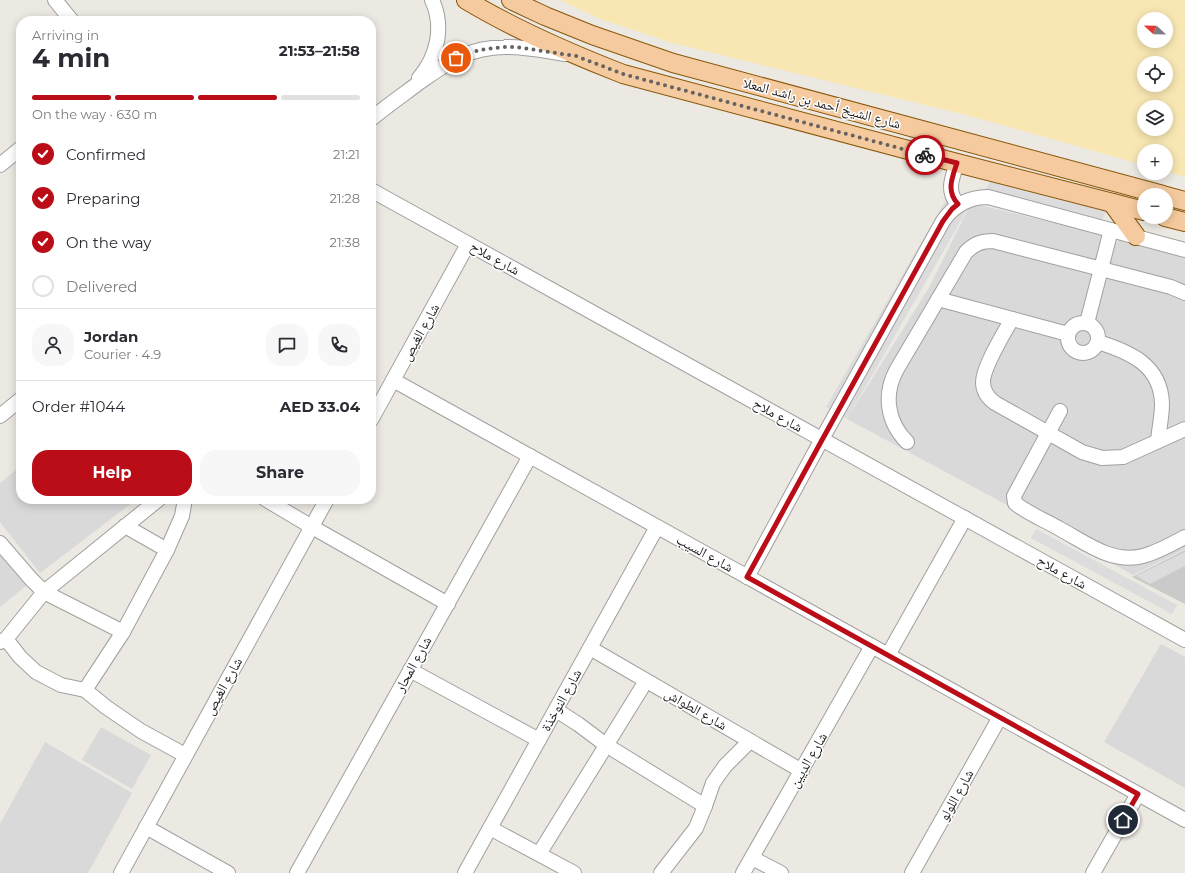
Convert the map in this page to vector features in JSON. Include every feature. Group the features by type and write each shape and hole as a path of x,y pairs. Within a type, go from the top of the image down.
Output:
{"main road":[{"name":"شارع الشيخ أحمد بن راشد المعلا","path":"466,0 524,32 576,56 623,74 1137,209"},
{"name":"شارع الشيخ أحمد بن راشد المعلا","path":"511,0 592,35 673,63 1137,188"},
{"path":"755,109 762,101 769,100 852,122 873,124 894,122"},
{"path":"1173,198 1185,201"},
{"path":"1112,203 1136,236"},
{"path":"1173,219 1185,222"}],"street":[{"path":"55,0 68,16"},
{"path":"412,87 429,65 436,48 438,20 432,0"},
{"path":"376,115 446,63 479,50 516,47 576,56"},
{"path":"0,165 16,152"},
{"path":"957,163 950,189 958,204"},
{"name":"شارع ملاح","path":"376,193 1185,640"},
{"path":"747,577 943,221 958,204 972,198 988,198 1185,250"},
{"path":"1087,323 1111,230"},
{"path":"907,442 897,430 890,416 888,400 890,384 893,376 966,252 981,242 993,241 1171,287 1185,293"},
{"name":"شارع الغيص","path":"376,411 468,244"},
{"path":"938,299 1068,334"},
{"path":"1012,319 985,370 983,381 985,391 987,396 995,403 1088,455 1102,458 1123,456 1185,429"},
{"path":"1083,322 1087,323 1096,330 1098,342 1097,345 1088,353 1080,353 1070,346 1068,342 1068,334 1069,330 1075,324 1083,322"},
{"path":"1098,342 1118,348 1135,356 1149,369 1154,377 1161,395 1162,405 1158,441"},
{"name":"شارع السيب","path":"393,380 1185,820"},
{"path":"2,411 16,402"},
{"path":"1060,411 1014,496 1014,501 1017,505 1112,556 1136,558 1144,556 1160,550 1185,537"},
{"name":"شارع المحار","path":"297,873 530,456"},
{"path":"153,504 44,592 3,640 36,672 61,685 86,690 106,708 185,755"},
{"path":"86,690 123,632 167,550 182,516 184,504"},
{"path":"273,504 448,604"},
{"name":"شارع الغيص","path":"120,873 324,504"},
{"path":"888,655 965,518"},
{"path":"126,526 167,550"},
{"name":"شارع النوخذة","path":"465,873 658,527"},
{"path":"0,542 44,592 123,632"},
{"name":"شارع الديين","path":"744,873 872,646"},
{"name":"شارع الطواش","path":"590,648 802,771"},
{"path":"410,670 539,740"},
{"path":"539,854 646,681"},
{"path":"556,710 606,745 705,806"},
{"name":"شارع اللولو","path":"912,873 1000,717"},
{"path":"661,873 696,828 713,784 725,766 750,741"},
{"path":"1093,873 1138,794"},
{"path":"146,827 228,873"},
{"path":"490,828 574,873"},
{"path":"752,858 781,873"}],"shaded area":[{"path":"992,178 1109,209 1094,230 980,199"},
{"path":"947,198 971,203 847,419 826,407"},
{"path":"971,203 1108,236 1109,242 1115,244 1119,240 1185,258 1185,549 1133,575 847,419 930,286"},
{"path":"16,470 16,504 130,504 40,573 0,522 0,483"},
{"path":"1036,529 1177,605 1172,614 1031,538"},
{"path":"0,550 27,585 0,607"},
{"path":"1185,550 1185,604 1132,577"},
{"path":"1185,552 1185,566 1150,584 1136,576"},
{"path":"1161,644 1185,657 1185,788 1104,742"},
{"path":"101,727 151,755 132,789 82,760"},
{"path":"45,742 132,793 88,873 0,873 0,824"}],"sand":[{"path":"560,0 1185,0 1185,177 1173,173 1173,144 1137,144 1137,163 966,115 672,43 600,19"}],"way so far":[{"path":"456,58 479,50 504,47 516,47 576,56 623,74 661,85 925,155"}],"route":[{"path":"925,155 957,163 950,189 955,201 958,204 943,221 747,577 1138,794 1123,820"}]}
